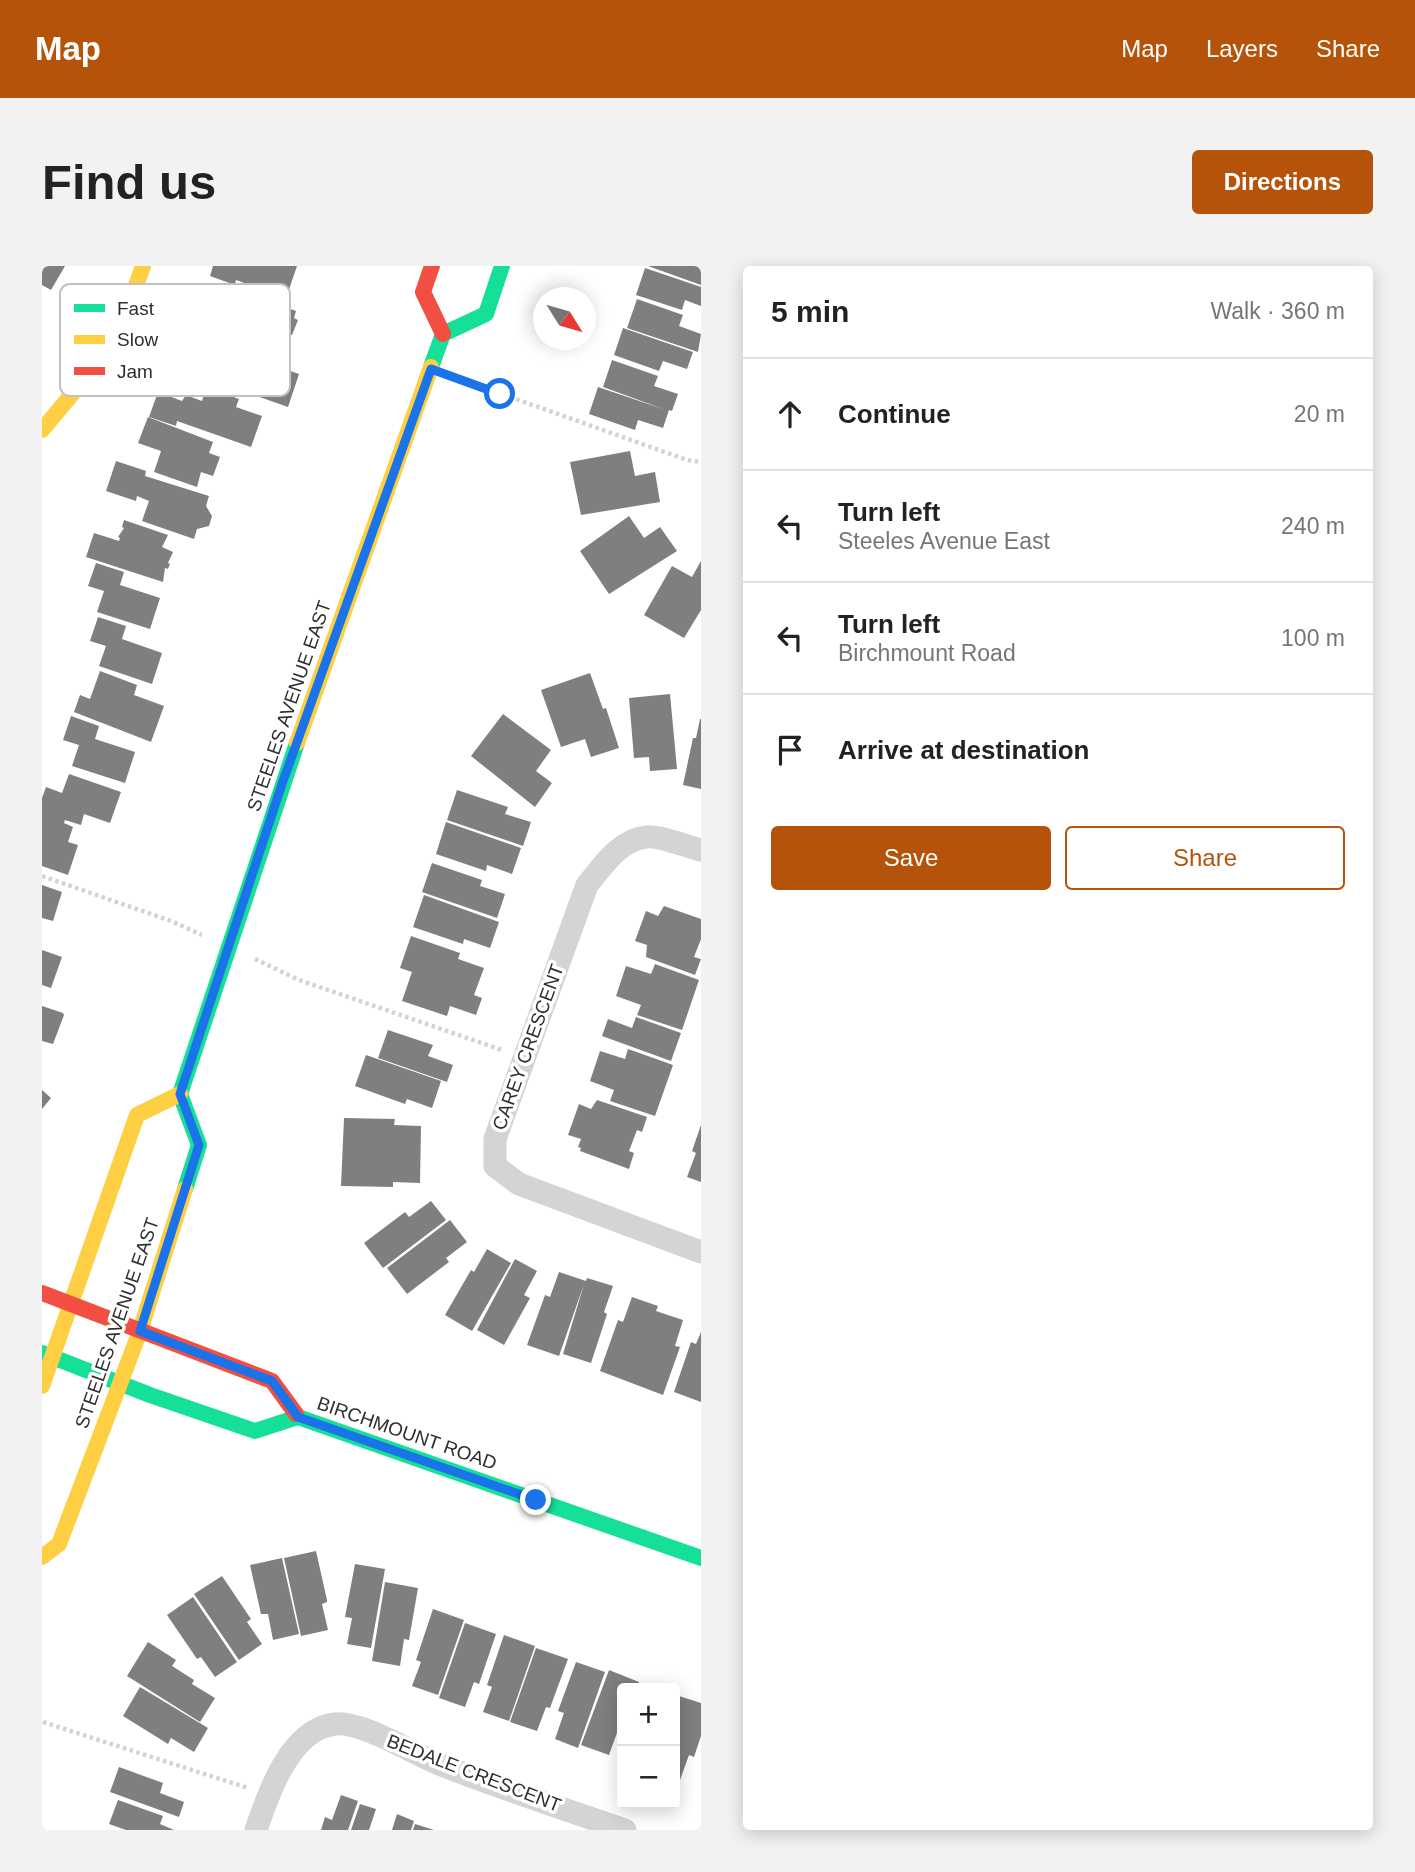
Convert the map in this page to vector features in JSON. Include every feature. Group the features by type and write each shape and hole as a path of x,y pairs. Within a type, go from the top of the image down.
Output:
{"main road":[{"path":"136,284 143,266"},
{"path":"432,266 424,292 443,334 486,314 502,266"},
{"name":"STEELES AVENUE EAST","path":"42,1557 59,1544 140,1331 199,1145 180,1094 282,784 443,334"},
{"path":"42,430 70,396"},
{"path":"42,1386 47,1355 72,1304 137,1115 180,1094"},
{"name":"BIRCHMOUNT ROAD","path":"42,1293 272,1381 298,1417 701,1558"},
{"name":"BIRCHMOUNT ROAD","path":"47,1355 150,1395 255,1431 298,1417"}],"street":[{"name":"CAREY CRESCENT","path":"701,850 647,836 624,845 587,886 495,1139 495,1166 519,1184 701,1252"},
{"name":"BEDALE CRESCENT","path":"256,1830 268,1794 288,1756 312,1732 335,1724 359,1727 442,1765 625,1830"}],"path":[{"path":"431,369 687,460 701,462"},
{"path":"42,876 171,921"},
{"path":"299,981 524,1058"},
{"path":"43,1722 268,1794"}],"building":[{"path":"42,266 65,266 51,290 42,285"},
{"path":"213,266 297,266 290,286 290,284 247,284 236,280 235,284 232,284 210,276"},
{"path":"648,266 701,266 701,285"},
{"path":"645,268 701,287 701,306 685,300 682,310 636,295"},
{"path":"637,299 683,315 679,326 701,334 698,352 627,328"},
{"path":"290,309 296,311 294,318 298,320 292,335"},
{"path":"623,328 693,352 687,369 663,361 659,371 614,355"},
{"path":"612,360 658,376 654,386 678,394 663,428 638,420 635,430 589,414 598,387 666,410 603,387"},
{"path":"290,371 299,374 288,407 257,396 290,396"},
{"path":"157,396 169,396 182,401 189,396 202,401 203,396 231,396 239,399 236,407 262,416 251,447 177,421 176,426 149,417"},
{"path":"148,417 213,442 209,453 220,457 213,476 201,472 197,487 154,472 161,451 138,443"},
{"path":"630,451 635,476 655,472 660,502 581,515 570,462"},
{"path":"116,461 146,471 145,476 209,496 206,506 212,516 209,526 197,529 194,539 142,521 149,501 137,496 136,501 106,491"},
{"path":"629,516 644,538 660,527 677,551 609,594 580,551"},
{"path":"124,520 168,535 162,547 173,552 168,569 165,568 163,582 86,557 94,533 119,541"},
{"path":"701,561 701,610 684,638 644,615 672,566 692,577"},
{"path":"96,563 124,572 120,585 160,598 150,629 97,612 104,591 88,586"},
{"path":"98,617 126,626 122,639 162,653 152,684 99,666 106,646 90,641"},
{"path":"100,671 137,685 134,695 164,706 151,742 74,712 80,695 90,699"},
{"path":"590,673 603,709 606,708 619,748 591,757 585,739 561,747 541,690"},
{"path":"670,694 677,769 650,771 649,757 634,758 629,698"},
{"path":"503,714 551,750 536,771 552,783 535,807 471,756"},
{"path":"71,716 99,726 95,739 135,752 125,783 72,766 79,745 63,740"},
{"path":"701,719 701,789 683,785"},
{"path":"69,774 121,792 110,823 84,814 81,825 65,820 64,823 73,827 68,842 78,845 68,875 42,866 42,798 46,787 62,793"},
{"path":"457,790 508,807 505,814 531,822 523,846 447,820"},
{"path":"446,822 521,848 512,874 487,865 486,871 436,854"},
{"path":"432,863 482,880 480,886 505,894 497,918 422,892"},
{"path":"42,885 62,892 53,921 42,918"},
{"path":"424,895 499,922 490,948 464,939 463,944 413,927"},
{"path":"664,906 701,919 701,939 694,957 701,959 695,975 646,957 647,945 635,941 646,911 658,916"},
{"path":"411,936 460,953 458,959 484,968 474,995 482,998 476,1015 450,1006 447,1016 402,1001 412,972 400,968"},
{"path":"42,950 62,957 51,988 42,985"},
{"path":"655,964 699,980 682,1030 637,1015 641,1005 616,996 626,966 651,974"},
{"path":"42,1006 64,1015 53,1044 42,1041"},
{"path":"636,1017 681,1033 671,1061 602,1036 608,1019 632,1028"},
{"path":"388,1030 433,1045 428,1056 453,1065 447,1082 378,1058"},
{"path":"628,1049 673,1065 655,1116 610,1101 614,1090 590,1081 600,1051 625,1059"},
{"path":"366,1055 441,1081 432,1108 407,1099 405,1104 355,1086"},
{"path":"42,1090 51,1098 42,1109"},
{"path":"597,1100 647,1117 642,1132 637,1130 629,1151 634,1153 629,1169 580,1151 581,1148 578,1147 581,1139 568,1135 579,1104 591,1109"},
{"path":"344,1118 395,1119 394,1125 421,1126 420,1183 393,1182 393,1187 341,1186"},
{"path":"701,1125 701,1182 687,1177 696,1153 692,1151"},
{"path":"431,1201 446,1220 383,1268 364,1243 405,1212 409,1217"},
{"path":"450,1220 467,1242 446,1258 449,1262 407,1294 387,1268"},
{"path":"487,1249 511,1263 472,1331 445,1315 471,1270 474,1272"},
{"path":"515,1259 537,1271 524,1295 530,1298 504,1345 477,1330"},
{"path":"559,1272 613,1286 591,1363 563,1354 584,1284 559,1356 527,1345 545,1295 550,1297"},
{"path":"632,1297 658,1306 656,1311 683,1320 675,1346 680,1347 663,1395 600,1371 618,1320 623,1322"},
{"path":"701,1332 701,1402 674,1392 691,1342 696,1344"},
{"path":"316,1551 327,1600 322,1604 328,1630 301,1636 284,1558"},
{"path":"282,1558 299,1634 273,1640 268,1614 261,1614 250,1565"},
{"path":"355,1564 385,1569 371,1648 347,1644 352,1618 345,1617"},
{"path":"222,1576 251,1619 247,1622 262,1644 239,1660 194,1594"},
{"path":"385,1582 418,1588 409,1640 404,1639 400,1666 372,1661"},
{"path":"193,1597 237,1662 215,1677 201,1657 197,1659 167,1615"},
{"path":"433,1609 464,1620 438,1695 412,1686 421,1662 416,1660"},
{"path":"465,1623 496,1634 479,1684 474,1682 465,1707 439,1698"},
{"path":"504,1635 535,1646 509,1721 483,1712 492,1687 487,1685"},
{"path":"148,1642 176,1660 172,1666 194,1680 192,1684 215,1698 200,1722 127,1676"},
{"path":"536,1648 568,1659 550,1708 546,1707 537,1731 510,1722"},
{"path":"576,1662 605,1672 578,1748 555,1739 564,1713 558,1711"},
{"path":"609,1670 639,1682 617,1683 617,1733 609,1755 581,1745"},
{"path":"140,1687 208,1728 194,1752 171,1738 168,1744 123,1716"},
{"path":"680,1696 701,1703 701,1736 694,1757 689,1755 680,1780"},
{"path":"119,1767 163,1783 160,1793 184,1802 179,1817 110,1792"},
{"path":"341,1795 358,1801 348,1830 321,1830 325,1817 332,1820"},
{"path":"118,1800 163,1816 160,1824 174,1830 126,1830 109,1824"},
{"path":"360,1804 376,1809 369,1830 351,1830"},
{"path":"397,1814 414,1821 411,1830 392,1830"},
{"path":"415,1824 434,1830 413,1830"}],"traffic: fast":[{"path":"431,367 443,334 486,314 502,266"},
{"path":"185,1189 199,1145 180,1094 297,743"},
{"path":"42,1353 150,1395 255,1431 298,1417"},
{"path":"296,1414 298,1417 701,1558"}],"traffic: slow":[{"path":"137,284 143,266"},
{"path":"297,743 431,367"},
{"path":"42,430 70,396"},
{"path":"42,1386 137,1115 180,1094"},
{"path":"42,1557 59,1544 140,1331 185,1189"}],"traffic: jam":[{"path":"432,266 423,292 443,334"},
{"path":"42,1293 272,1381 296,1414"}],"route":[{"path":"500,394 431,369 282,784 180,1094 199,1145 140,1331 272,1381 298,1417 536,1500"}]}
